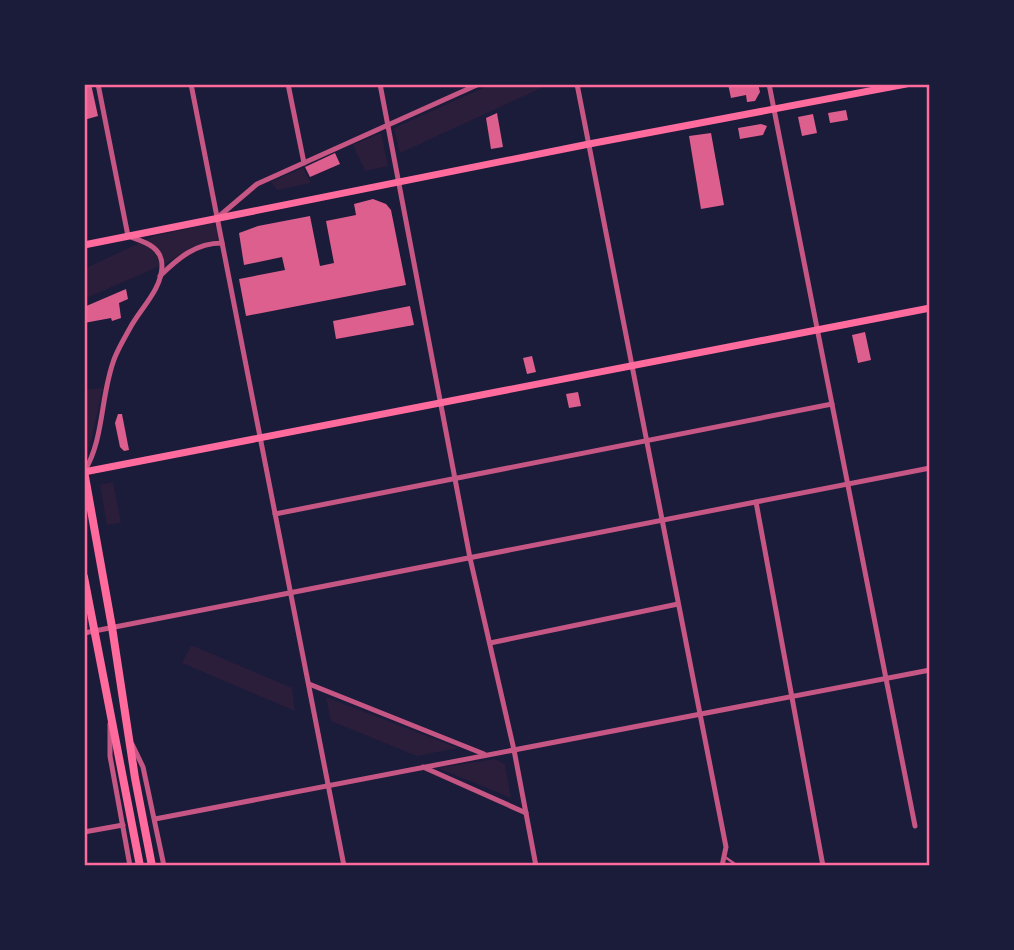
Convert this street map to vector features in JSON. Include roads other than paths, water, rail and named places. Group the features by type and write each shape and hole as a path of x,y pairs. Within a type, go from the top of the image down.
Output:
{"main road":[{"path":"84,245 906,84"},
{"path":"152,866 84,472 930,308"},
{"path":"84,577 89,632 110,713 140,866"}],"street":[{"path":"84,472 96,444 105,393 115,359 130,328 157,285 161,261 154,247 128,236 98,84"},
{"path":"191,84 344,866"},
{"path":"288,84 304,163"},
{"path":"380,84 470,558 514,750 536,866"},
{"path":"217,218 257,184 479,84"},
{"path":"577,84 726,847 722,866"},
{"path":"769,84 915,826"},
{"path":"160,276 174,261 194,248 210,243 222,243"},
{"path":"275,514 832,404"},
{"path":"89,632 930,468"},
{"path":"756,502 823,866"},
{"path":"490,643 678,604"},
{"path":"155,819 930,670"},
{"path":"309,684 487,755"},
{"path":"110,713 110,756 130,866"},
{"path":"129,737 143,767 164,866"},
{"path":"423,767 526,813"},
{"path":"84,832 123,825"}],"lane":[{"path":"725,857 735,863 735,866"}]}
